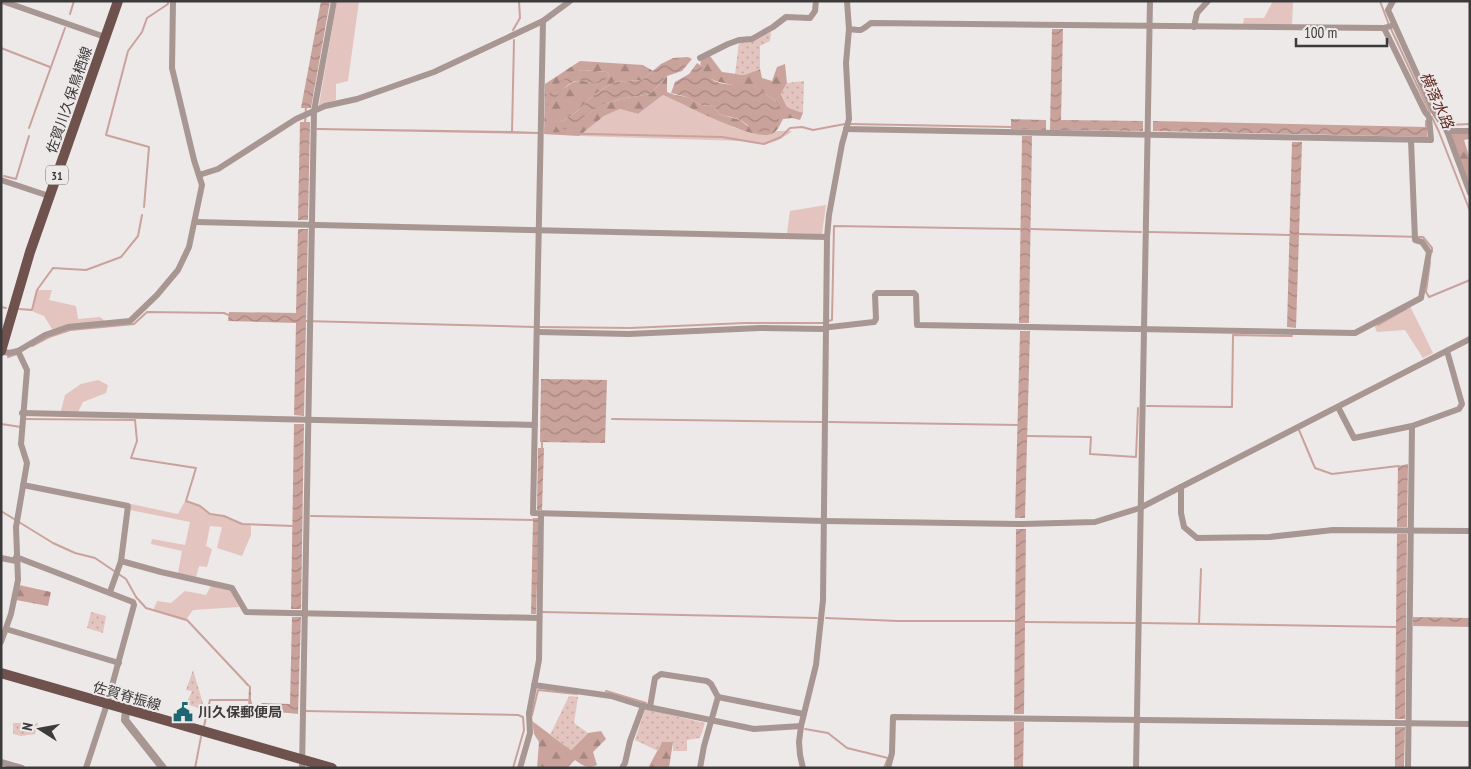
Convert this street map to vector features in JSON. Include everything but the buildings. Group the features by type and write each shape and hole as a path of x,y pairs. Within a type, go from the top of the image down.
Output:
{"main road":[{"name":"佐賀川久保鳥栖線","path":"1,351 19,287 49,196 118,1"},
{"name":"佐賀脊振線","path":"1,673 302,764 332,768"}],"street":[{"path":"2,1 105,37"},
{"path":"1,351 9,353 18,351 45,335 68,327 130,321 178,270 189,247 196,222 202,185 172,68 173,1"},
{"path":"302,764 303,712 299,613 302,420 311,322 306,225 308,113 334,1"},
{"path":"199,175 218,169 308,113 325,106 357,99 434,72 543,21 570,1"},
{"path":"700,58 728,44 752,39 786,17 810,18 815,11 816,1"},
{"path":"803,768 799,742 801,726 816,665 822,619 826,237 849,119 846,63 849,29 847,1"},
{"path":"1136,768 1150,1"},
{"path":"1194,27 1197,13 1208,1"},
{"path":"1393,1 1388,10 1394,25 1433,110 1446,131 1470,193"},
{"path":"543,21 533,513 824,521 1095,522 1140,508 1470,339"},
{"path":"849,29 866,29 871,23 1384,28 1394,25"},
{"path":"846,129 1028,133 1148,129 1430,140 1429,117 1424,112 1384,28"},
{"path":"1424,112 1433,110"},
{"path":"1446,131 1470,131"},
{"path":"826,324 874,322 876,319 875,295 877,293 914,293 916,295 917,325 1355,333 1421,298 1429,252 1422,242 1415,237 1411,140"},
{"path":"1,180 49,196"},
{"path":"196,222 826,237"},
{"path":"538,328 629,334 711,329 824,330 826,324"},
{"path":"1,642 11,614 18,580 16,527 26,463 20,444 27,370 18,351"},
{"path":"1338,407 1354,438 1412,426 1459,409 1462,404 1447,351"},
{"path":"22,414 535,425"},
{"path":"1408,768 1402,723 1410,622 1405,530 1412,426"},
{"path":"23,485 128,506 121,561 110,592"},
{"path":"1180,488 1182,493 1181,513 1184,527 1197,538 1270,537 1333,530 1470,530"},
{"path":"520,768 530,733 529,716 539,660 539,514"},
{"path":"1,558 16,559 110,592 133,603 107,704 86,768"},
{"path":"121,561 232,588 246,612 539,618"},
{"path":"6,629 118,663"},
{"path":"622,768 630,741 647,707 655,678 661,674 707,681 711,684 718,697 716,708 710,721 700,768"},
{"path":"534,685 611,696 647,707 754,729 801,726"},
{"path":"718,697 804,714"},
{"path":"126,710 125,720 163,768"},
{"path":"888,768 892,753 893,717 1470,724"},
{"path":"1,762 22,768"}],"shaded area":[{"path":"337,1 359,1 348,81 336,84 336,100 319,105"},
{"path":"1273,1 1293,1 1292,26 1243,25 1244,18 1264,18"},
{"path":"771,32 770,41 760,46 760,69 744,75 735,74 739,42 754,41"},
{"path":"804,81 803,113 787,107 781,94 787,83"},
{"path":"663,95 735,128 769,135 777,131 792,131 774,142 763,144 743,141 579,136 604,116 620,109 638,114"},
{"path":"826,205 822,234 787,233 790,211"},
{"path":"37,290 52,290 49,300 76,306 78,319 100,317 105,321 52,329 44,316 32,310"},
{"path":"1410,306 1433,353 1423,358 1405,330 1377,332 1374,325"},
{"path":"98,380 108,385 106,393 83,402 78,412 61,411 65,395 81,384"},
{"path":"185,501 200,506 210,514 224,516 251,526 251,535 242,556 217,548 222,527 210,526 206,546 212,549 207,567 199,566 196,577 178,573 182,551 151,544 152,539 185,545 190,522 130,510 131,504 178,514"},
{"path":"211,586 231,591 239,607 193,610 185,621 153,611 157,601 171,603 185,591 206,595"},
{"path":"91,612 106,616 103,633 87,628"},
{"path":"193,670 205,710 186,704 192,691 186,690"},
{"path":"569,696 578,697 574,723 588,733 571,750 550,735"},
{"path":"645,709 705,723 700,738 687,740 687,751 673,751 673,742 662,742 658,751 635,740"},
{"path":"13,723 38,723 35,734 21,736 13,734"}],"green space":[{"path":"710,56 722,72 744,75 760,69 762,78 772,81 777,67 785,64 787,83 781,94 787,107 803,113 800,120 792,118 783,119 774,133 768,135 758,134 731,126 663,95 638,114 620,109 604,116 579,136 544,134 545,84 580,61 643,65 653,71 642,80 614,82 595,94 575,113 561,122 564,130 601,105 620,99 650,94 667,76 667,92 687,97 701,105 714,106 719,114 740,120 748,126 776,101 755,88 711,79 701,69 701,60","holes":["581,70 607,72 610,76 591,83 586,81 573,82 558,93"]},
{"path":"1450,133 1470,133 1470,139 1464,140 1470,159 1470,185"},
{"path":"19,585 51,592 48,606 16,600"},
{"path":"532,721 571,750 588,733 601,731 606,739 593,752 597,765 585,766 575,760 567,768 537,768 539,742 534,734"},
{"path":"662,742 673,742 669,768 648,768"}],"water":[{"path":"321,1 330,1 311,108 301,108"},
{"path":"1052,29 1063,29 1061,120 1143,121 1143,131 1050,130"},
{"path":"688,57 692,59 682,71 667,76 650,94 620,99 601,105 565,130 560,128 561,122 575,113 595,94 614,82 642,80 661,64 673,58"},
{"path":"697,63 706,74 718,82 749,86 761,90 777,103 780,112 778,122 770,130 765,132 757,131 738,119 719,114 714,106 701,105 687,97 671,93 675,82 689,74"},
{"path":"582,70 607,72 610,76 597,83 573,82 565,87 547,105 550,92 558,83"},
{"path":"1011,119 1046,120 1046,130 1011,129"},
{"path":"1153,121 1427,127 1427,137 1153,131"},
{"path":"300,122 310,122 308,220 298,220"},
{"path":"1022,136 1032,136 1029,323 1019,323"},
{"path":"1292,142 1302,142 1296,328 1287,327"},
{"path":"298,229 308,229 304,416 294,415 296,323 228,321 229,312 296,313"},
{"path":"1020,331 1030,331 1025,518 1015,518"},
{"path":"541,379 607,380 605,443 540,442"},
{"path":"294,424 304,424 301,609 291,609"},
{"path":"538,448 544,448 542,510 537,510"},
{"path":"1408,464 1407,527 1397,527 1398,466"},
{"path":"533,518 539,518 536,614 531,614"},
{"path":"1016,529 1026,529 1024,714 1014,714"},
{"path":"1397,534 1407,534 1405,719 1395,719"},
{"path":"292,617 301,617 298,714 248,709 249,687 244,683 251,686 253,706 258,706 262,703 290,704"},
{"path":"1413,617 1470,618 1470,627 1413,626"},
{"path":"1014,722 1024,722 1023,768 1014,768"},
{"path":"1395,727 1405,727 1404,768 1395,768"}],"waterway":[{"path":"70,14 74,1"},
{"path":"144,207 149,147 106,135 128,51 142,32 147,18 168,4 168,1"},
{"path":"513,30 520,18 519,1"},
{"name":"横落水路","path":"1380,1 1389,25"},
{"path":"29,128 65,28"},
{"name":"横落水路","path":"1391,29 1430,113"},
{"path":"512,132 514,40"},
{"path":"1,48 50,67"},
{"path":"305,124 306,106"},
{"name":"横落水路","path":"1432,117 1470,211"},
{"path":"1426,121 1426,127"},
{"path":"545,133 722,137 764,144 781,137 790,128 802,127 813,130 845,124"},
{"path":"850,124 1012,127"},
{"path":"1449,125 1470,124"},
{"path":"317,129 512,132 538,133 317,129"},
{"path":"4,176 16,179 29,136"},
{"path":"19,309 32,310 37,290 53,268 86,270 121,257 138,236 142,215"},
{"path":"828,321 832,320 834,226 1021,229"},
{"path":"1031,229 1141,232"},
{"path":"1149,232 1290,235"},
{"path":"1299,234 1423,237 1432,248 1432,252"},
{"path":"1430,262 1426,292 1429,297 1470,280"},
{"path":"1,307 6,308"},
{"path":"1378,325 1406,309"},
{"path":"32,346 49,337 70,330 134,324 147,312 224,313 231,316"},
{"path":"304,321 534,327"},
{"path":"539,327 630,328 745,323 824,323"},
{"path":"1147,406 1232,407 1233,335 1292,336"},
{"path":"8,357 17,354"},
{"path":"1027,436 1091,437 1090,454 1136,457 1138,408"},
{"path":"26,419 135,420 137,441 131,458 196,468 186,501 200,506 210,514 224,516 242,524 293,526"},
{"path":"612,419 822,422"},
{"path":"829,422 1018,425"},
{"path":"1,424 21,427"},
{"path":"1299,430 1315,468 1332,474 1400,467"},
{"path":"542,442 542,449"},
{"path":"1,511 53,543 75,553 95,558 126,579 136,597 146,608 187,620 248,685"},
{"path":"311,516 533,520"},
{"path":"1199,624 1201,569"},
{"path":"542,612 817,618"},
{"path":"826,618 898,621 1015,621"},
{"path":"1025,622 1135,623"},
{"path":"1142,623 1396,627"},
{"path":"532,715 538,690 577,694"},
{"path":"606,691 646,703"},
{"path":"204,726 210,700 248,700"},
{"path":"305,711 518,715 523,717 524,730 513,768"},
{"path":"805,729 828,733 847,748 888,758 884,768"},
{"path":"195,768 201,737"}],"place":[{"name":"川久保郵便局","path":"183,712"}]}
